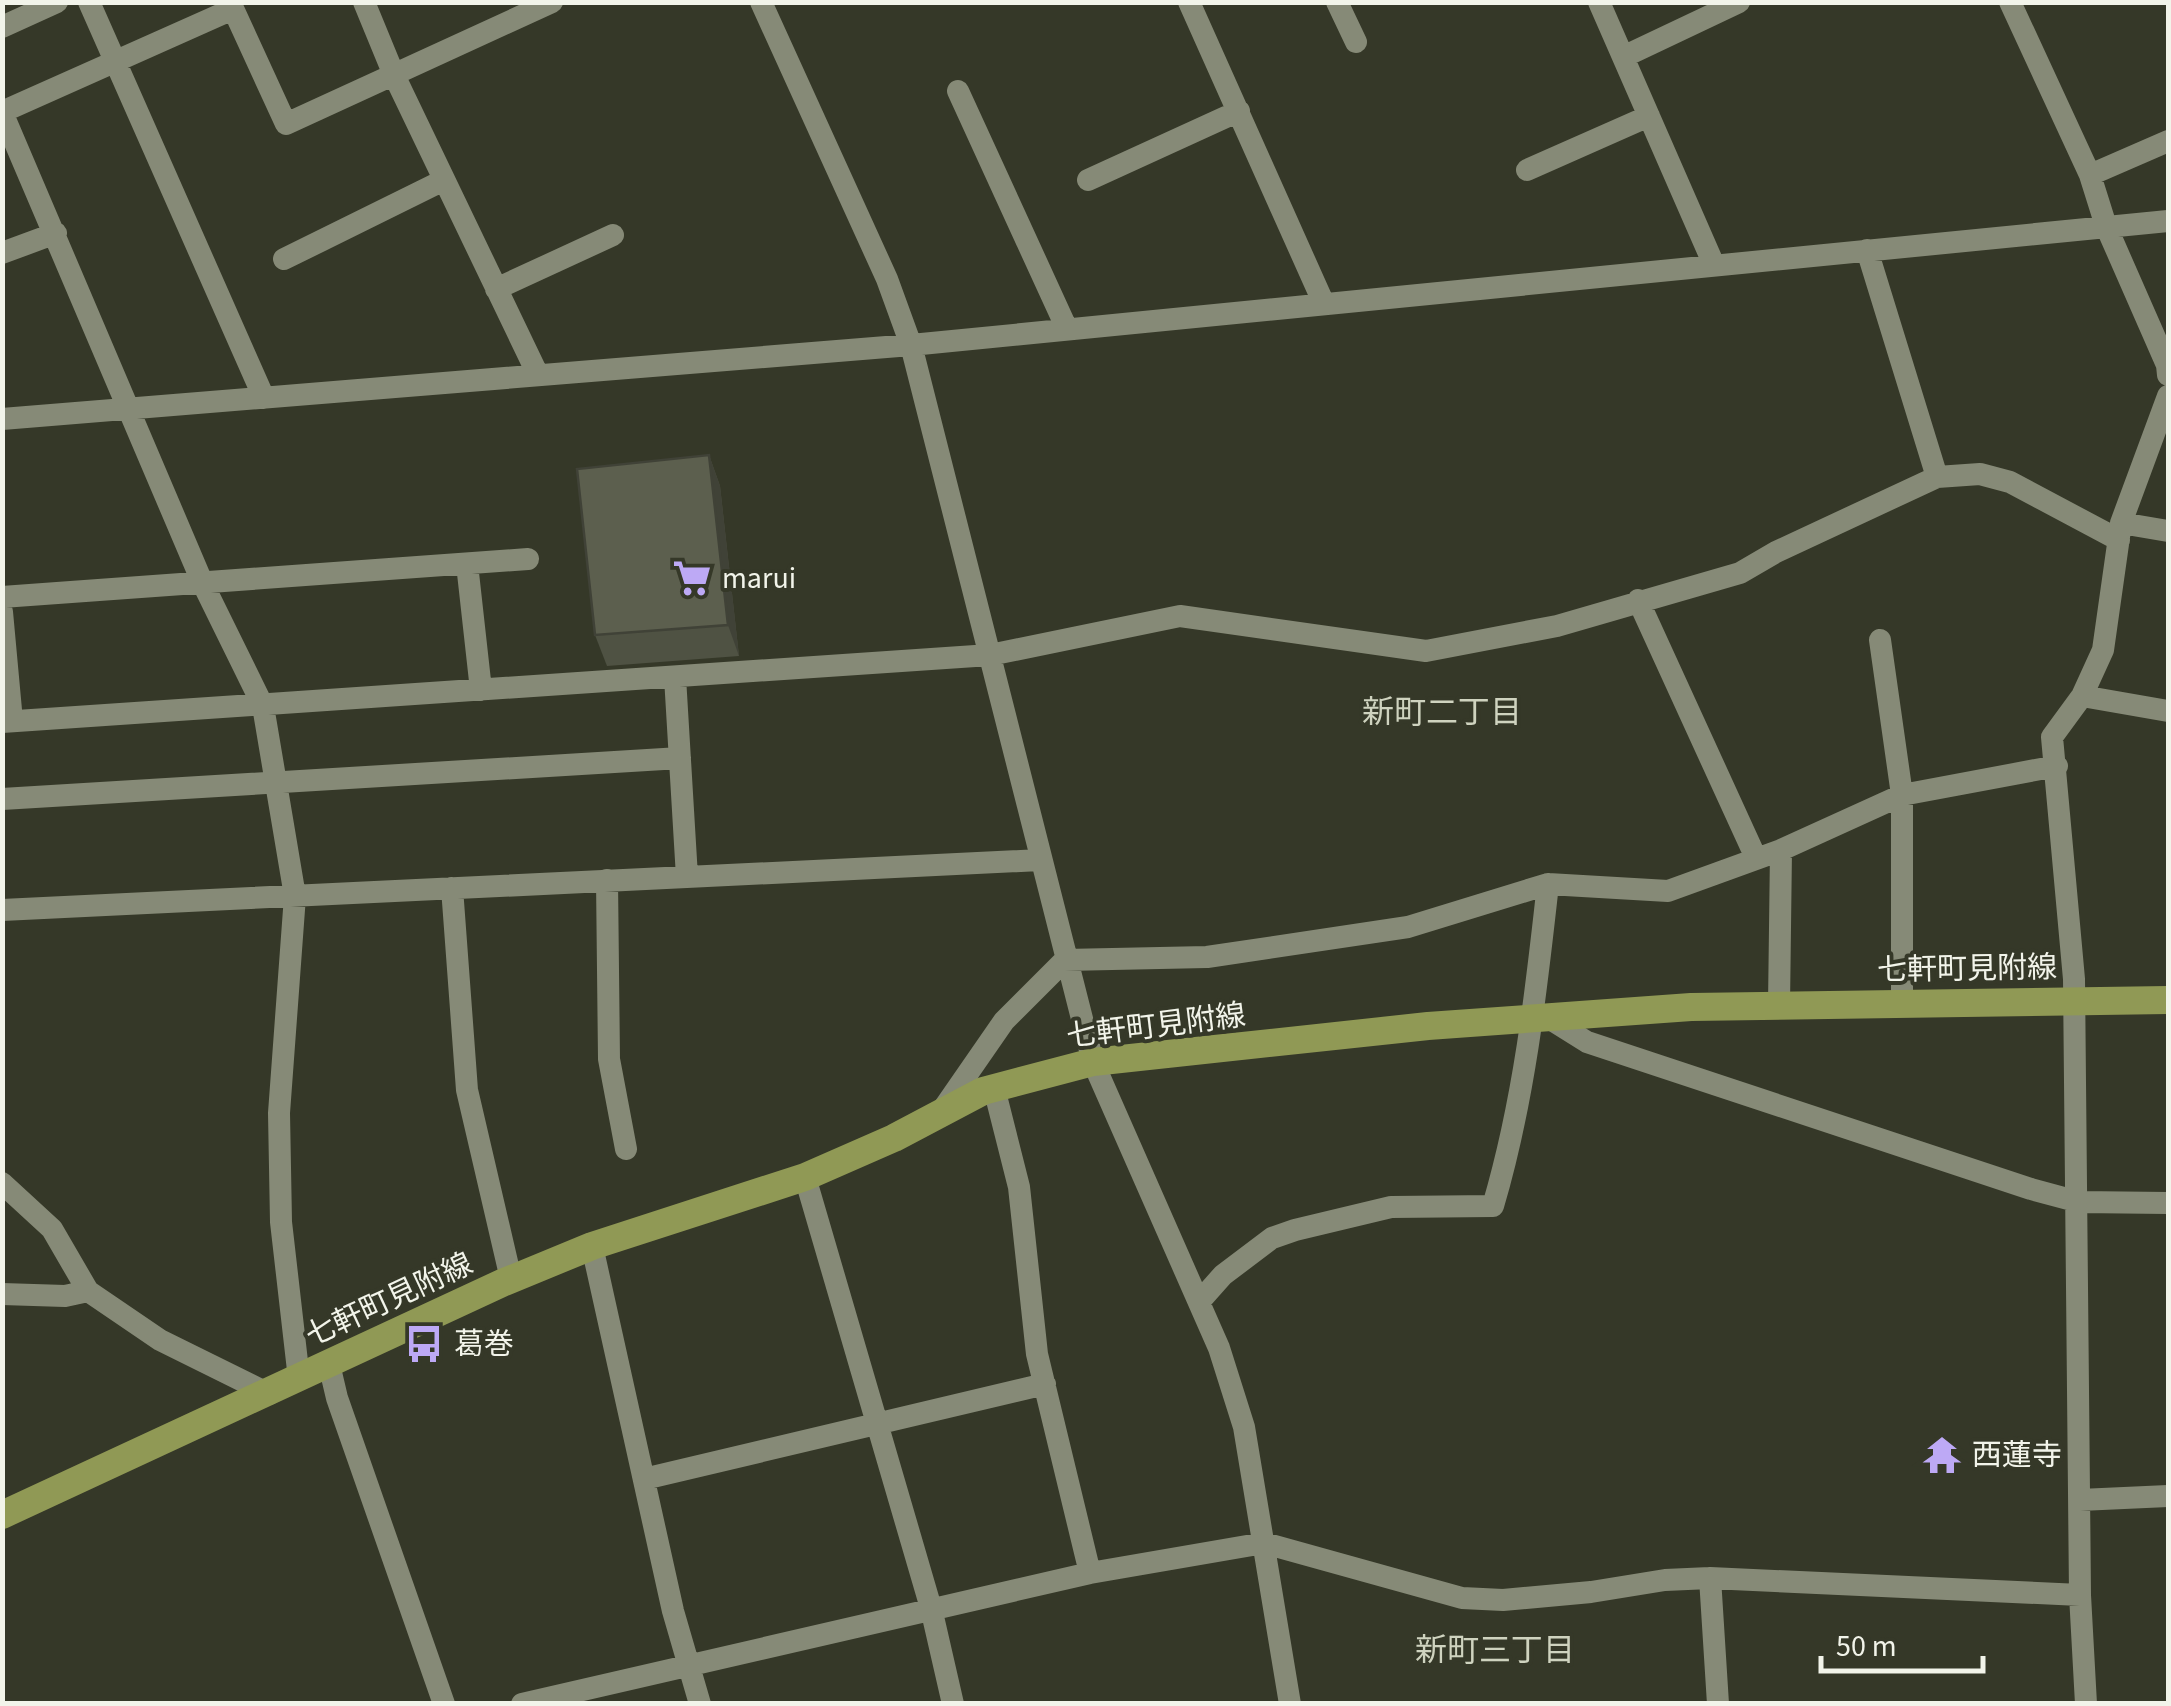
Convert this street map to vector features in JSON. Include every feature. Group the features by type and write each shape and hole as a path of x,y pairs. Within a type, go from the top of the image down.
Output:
{"main road":[{"name":"七軒町見附線","path":"2,1515 512,1279 592,1246 805,1177 994,1088 1093,1062 1691,1007 2168,1000"}],"street":[{"path":"2,26 57,2"},
{"path":"89,2 264,398"},
{"path":"364,2 394,75 538,376"},
{"path":"300,1379 281,1222 280,1113 296,896 263,706 202,584 2,112 231,6 286,124 552,2"},
{"path":"760,2 887,279 911,344 1093,1062 1219,1348 1244,1427 1290,1704"},
{"path":"1189,2 1324,304"},
{"path":"1338,2 1356,42"},
{"path":"1599,2 1714,265"},
{"path":"1623,57 1739,2"},
{"path":"2010,2 2090,175 2106,226 2168,364 2168,376"},
{"path":"958,92 1067,329"},
{"path":"1088,180 1238,112"},
{"path":"1527,170 1649,116"},
{"path":"2090,175 2168,141"},
{"path":"284,258 444,180"},
{"path":"2,419 911,344 2168,221"},
{"path":"2,253 56,233"},
{"path":"496,289 613,235"},
{"path":"1868,250 1937,477"},
{"path":"2086,1704 2080,1595 2075,1000 2052,736 2082,696 2103,650 2120,532 2168,396"},
{"path":"2,612 7,721 990,655 1180,616 1426,651 1557,626 1740,574 1776,552 1937,477 1980,474 2010,482 2120,532 2168,531"},
{"path":"2,597 528,559"},
{"path":"467,564 481,690"},
{"path":"1638,600 1756,858"},
{"path":"1880,640 1902,795 1902,1003"},
{"path":"675,677 686,877"},
{"path":"2082,696 2168,711"},
{"path":"2,798 680,758"},
{"path":"942,1112 1004,1021 1065,960 1207,957 1408,927 1548,884 1668,891 1781,850 1902,795 2057,766"},
{"path":"1779,1005 1781,850"},
{"path":"2,910 1040,860"},
{"path":"607,880 609,1059 626,1149"},
{"path":"1198,1302 1223,1275 1272,1238 1295,1230 1391,1207 1493,1206 1541,1018 1548,884"},
{"path":"452,888 467,1090 512,1279"},
{"path":"1541,1018 1587,1042 2079,1202 2168,1203"},
{"path":"994,1088 1019,1187 1038,1354 1090,1574"},
{"path":"805,1177 931,1608 953,1704"},
{"path":"2,1184 52,1229 88,1291 160,1340 269,1394"},
{"path":"592,1246 673,1610 700,1704"},
{"path":"2,1294 66,1296 88,1291"},
{"path":"329,1364 337,1398 444,1704"},
{"path":"644,1480 1045,1384"},
{"path":"2080,1500 2168,1496"},
{"path":"522,1704 931,1608 1264,1542 1462,1598 1503,1600 1710,1578 2080,1595"},
{"path":"1710,1578 1718,1704"}],"building":[{"path":"709,455 728,625 595,635 577,469"}],"place":[{"name":"marui","path":"692,578"},
{"name":"葛巻","path":"424,1344"},
{"name":"西蓮寺","path":"1942,1455"}],"district":[{"name":"新町二丁目","path":"1442,713"},
{"name":"新町三丁目","path":"1495,1651"}]}
